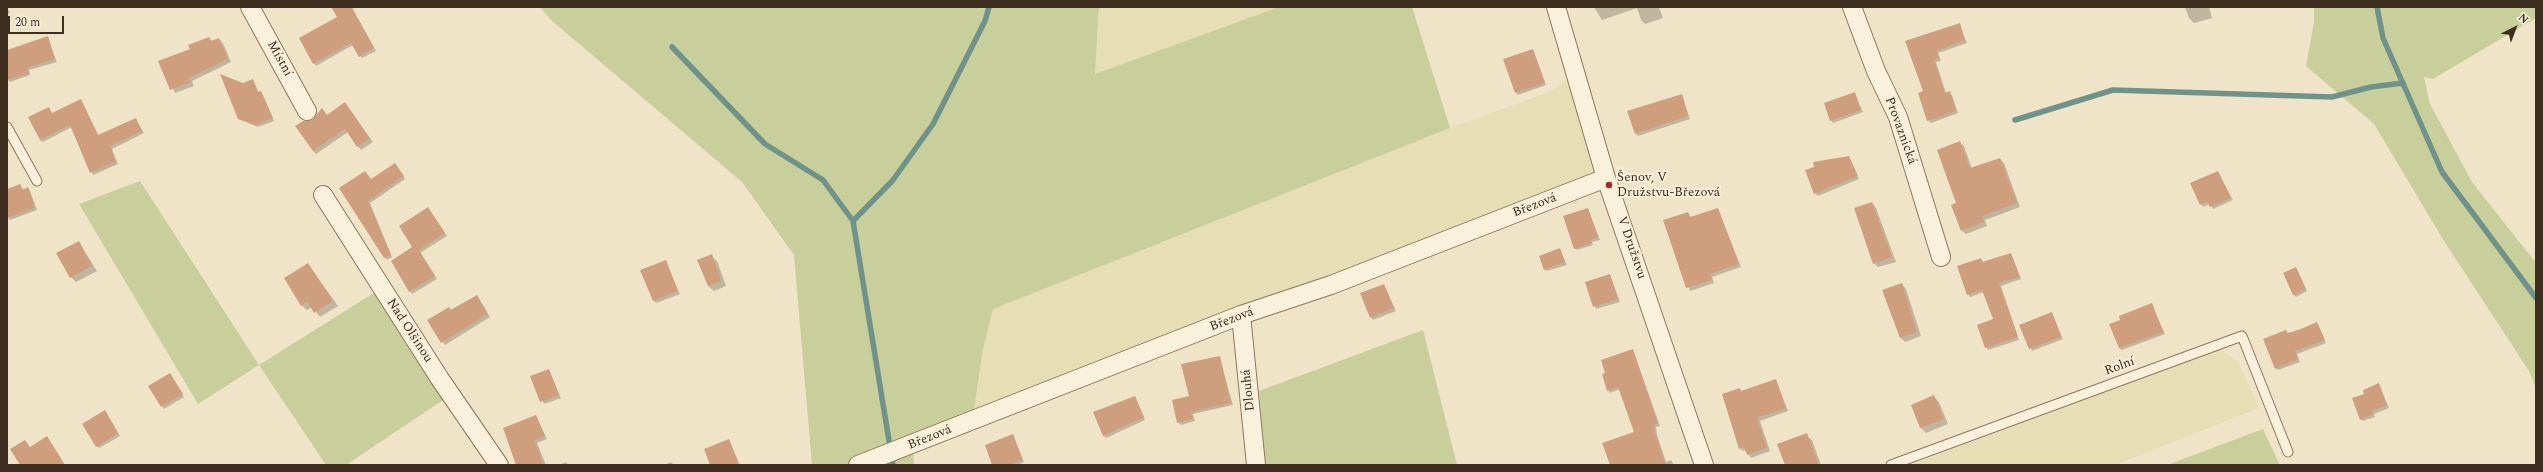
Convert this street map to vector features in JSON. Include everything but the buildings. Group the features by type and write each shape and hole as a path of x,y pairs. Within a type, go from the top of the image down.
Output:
{"street":[{"name":"Místní","path":"250,7 307,111"},
{"name":"V Družstvu","path":"1556,7 1606,178 1704,465"},
{"name":"Provaznická","path":"1852,7 1876,71 1898,117 1941,257"},
{"name":"Březová","path":"858,465 900,450 1241,315 1338,282 1606,178"},
{"name":"Nad Olšinou","path":"323,195 440,379 499,465"},
{"name":"Dlouhá","path":"1241,315 1256,465"}],"lane":[{"path":"7,126 36,181"},
{"name":"Rolní","path":"1891,465 2242,336 2288,452"}],"shaded area":[{"path":"1099,7 1412,7 1450,128 1549,92 1569,79 1597,176 973,416 983,349 993,309 1095,75"},
{"path":"2218,349 2238,361 2259,408 2115,465 1911,465"}],"green space":[{"path":"540,7 1099,7 1095,74 1279,7 1412,7 1450,128 993,309 983,349 973,416 846,465 812,465 794,255 742,182 551,20"},
{"path":"2314,7 2536,7 2536,18 2433,79 2424,77 2430,104 2472,182 2536,263 2536,388 2529,371 2444,241 2374,124 2306,66 2314,22"},
{"path":"140,181 259,365 198,404 79,204"},
{"path":"377,291 446,398 346,465 326,465 259,365"},
{"path":"1423,330 1457,465 1265,465 1259,391"},
{"path":"2263,429 2280,465 2167,465"},
{"path":"913,452 914,465 875,465"}],"waterway":[{"path":"893,465 853,221 893,180 933,124 985,21 989,7"},
{"path":"2377,7 2383,38 2442,172 2536,298"},
{"path":"672,47 765,144 823,180 853,221"},
{"path":"2015,120 2113,90 2332,97 2371,87 2403,83"}],"place":[{"name":"Šenov, V Družstvu-Březová","path":"1609,185"}]}
